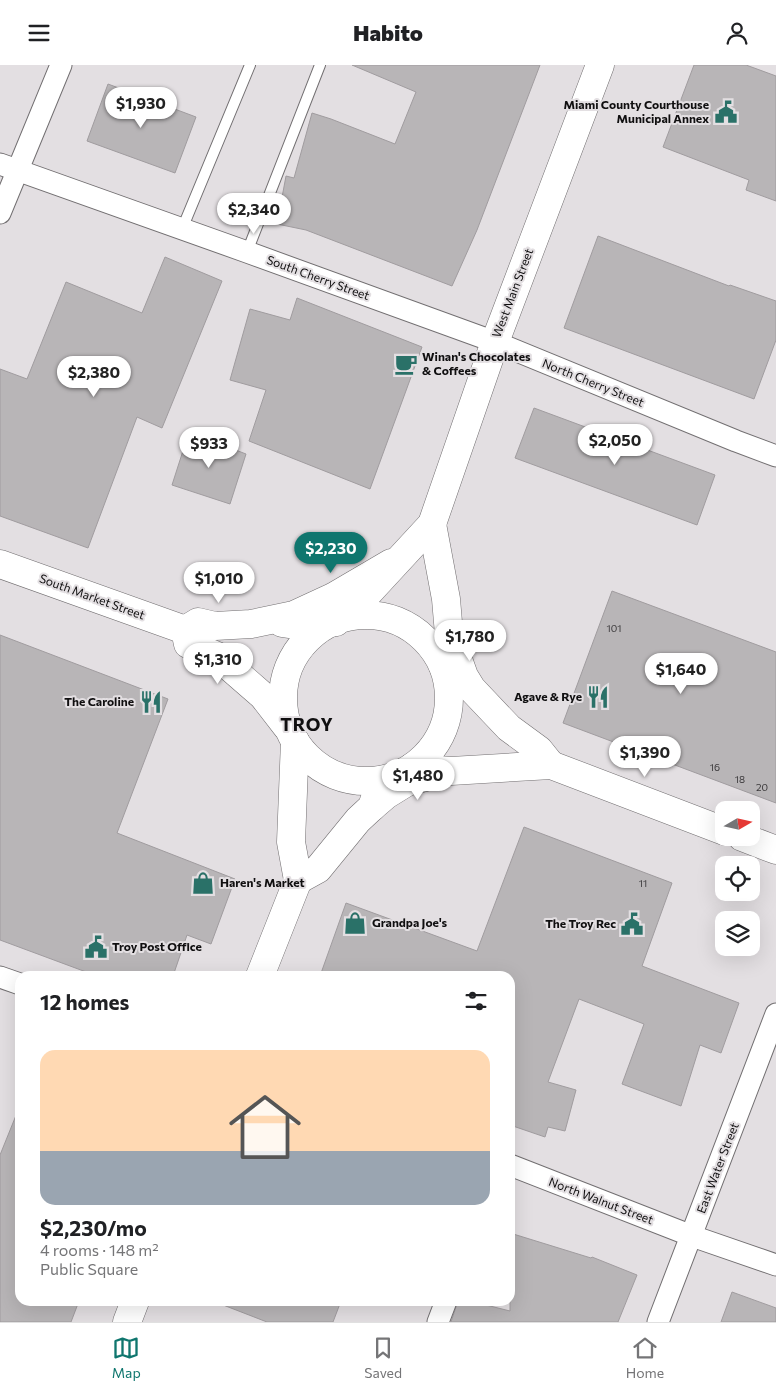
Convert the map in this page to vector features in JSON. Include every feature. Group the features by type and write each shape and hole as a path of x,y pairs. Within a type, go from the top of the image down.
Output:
{"main road":[{"name":"West Main Street","path":"432,524 495,342 600,65"},
{"path":"262,971 298,880 291,842 291,734 282,698 287,670 302,645 342,619 432,524"},
{"path":"402,557 333,597 294,615 251,624 215,626 198,621 185,630 188,643 217,656 263,696 291,734 298,747 315,764 335,776 358,781 381,780 396,776 411,768 431,750 444,726 449,699 444,669 449,634 446,599 432,524"},
{"name":"South Market Street","path":"0,564 185,630"},
{"path":"271,621 302,626 370,615 393,619 414,630 431,646 444,669 472,689 509,728 539,750 551,765"},
{"path":"449,634 464,676 472,689"},
{"path":"411,768 451,771 551,765 715,828"},
{"path":"298,880 318,869 358,820 386,795 408,782 451,771"},
{"path":"372,807 381,780"},
{"path":"760,844 776,851"},
{"path":"127,1322 133,1306"}],"street":[{"path":"0,213 8,167 61,65"},
{"name":"South Cherry Street","path":"8,167 495,342"},
{"name":"North Cherry Street","path":"495,342 776,456"},
{"path":"0,977 15,982"},
{"name":"East Water Street","path":"658,1322 776,1014"},
{"name":"North Walnut Street","path":"515,1167 692,1236 776,1265"},
{"path":"438,1322 444,1306"}],"lane":[{"path":"182,229 250,65"},
{"path":"247,252 320,65"}],"building":[{"path":"352,65 540,65 477,230 452,286 306,230 277,224 286,176 294,178 312,113 395,144 416,92"},
{"name":"Miami County Courthouse Municipal Annex","path":"694,65 746,65 776,76 776,201 746,190 749,180 663,147"},
{"path":"108,84 196,117 175,173 87,141"},
{"path":"598,236 729,286 776,301 776,340 754,399 564,328"},
{"path":"165,257 222,281 162,428 137,417 88,548 0,516 0,369 27,379 66,282 142,313"},
{"path":"297,298 422,347 370,489 249,441 266,390 230,380 250,309 290,320"},
{"path":"534,408 715,475 697,525 515,458"},
{"path":"189,432 246,454 230,504 172,485"},
{"path":"612,591 776,652 776,803 563,723"},
{"path":"0,635 168,699 117,833 235,879 211,944 187,935 175,971 84,971 0,940"},
{"path":"524,827 672,883 642,966 739,1003 721,1053 700,1045 681,1106 622,1084 644,1024 579,999 548,1082 576,1090 565,1131 548,1127 545,1137 515,1127 515,971 322,971 346,903 477,951"},
{"path":"15,1118 15,1306 77,1306 71,1322 0,1322 0,1155"},
{"path":"515,1235 592,1257 637,1275 618,1322 451,1322 456,1306 490,1306 510,1311 510,1306 515,1306"},
{"path":"732,1292 776,1308 776,1322 721,1322"},
{"path":"226,1306 339,1306 333,1322 267,1322"}],"place":[{"name":"Miami County Courthouse Municipal Annex","path":"726,112"},
{"name":"Winan's Chocolates & Coffees","path":"406,364"},
{"name":"Agave & Rye","path":"598,697"},
{"name":"The Caroline","path":"151,702"},
{"name":"Haren's Market","path":"203,883"},
{"name":"Grandpa Joe's","path":"355,923"},
{"name":"The Troy Rec","path":"632,924"},
{"name":"Troy Post Office","path":"96,947"}],"district":[{"name":"TROY","path":"307,725"}]}
